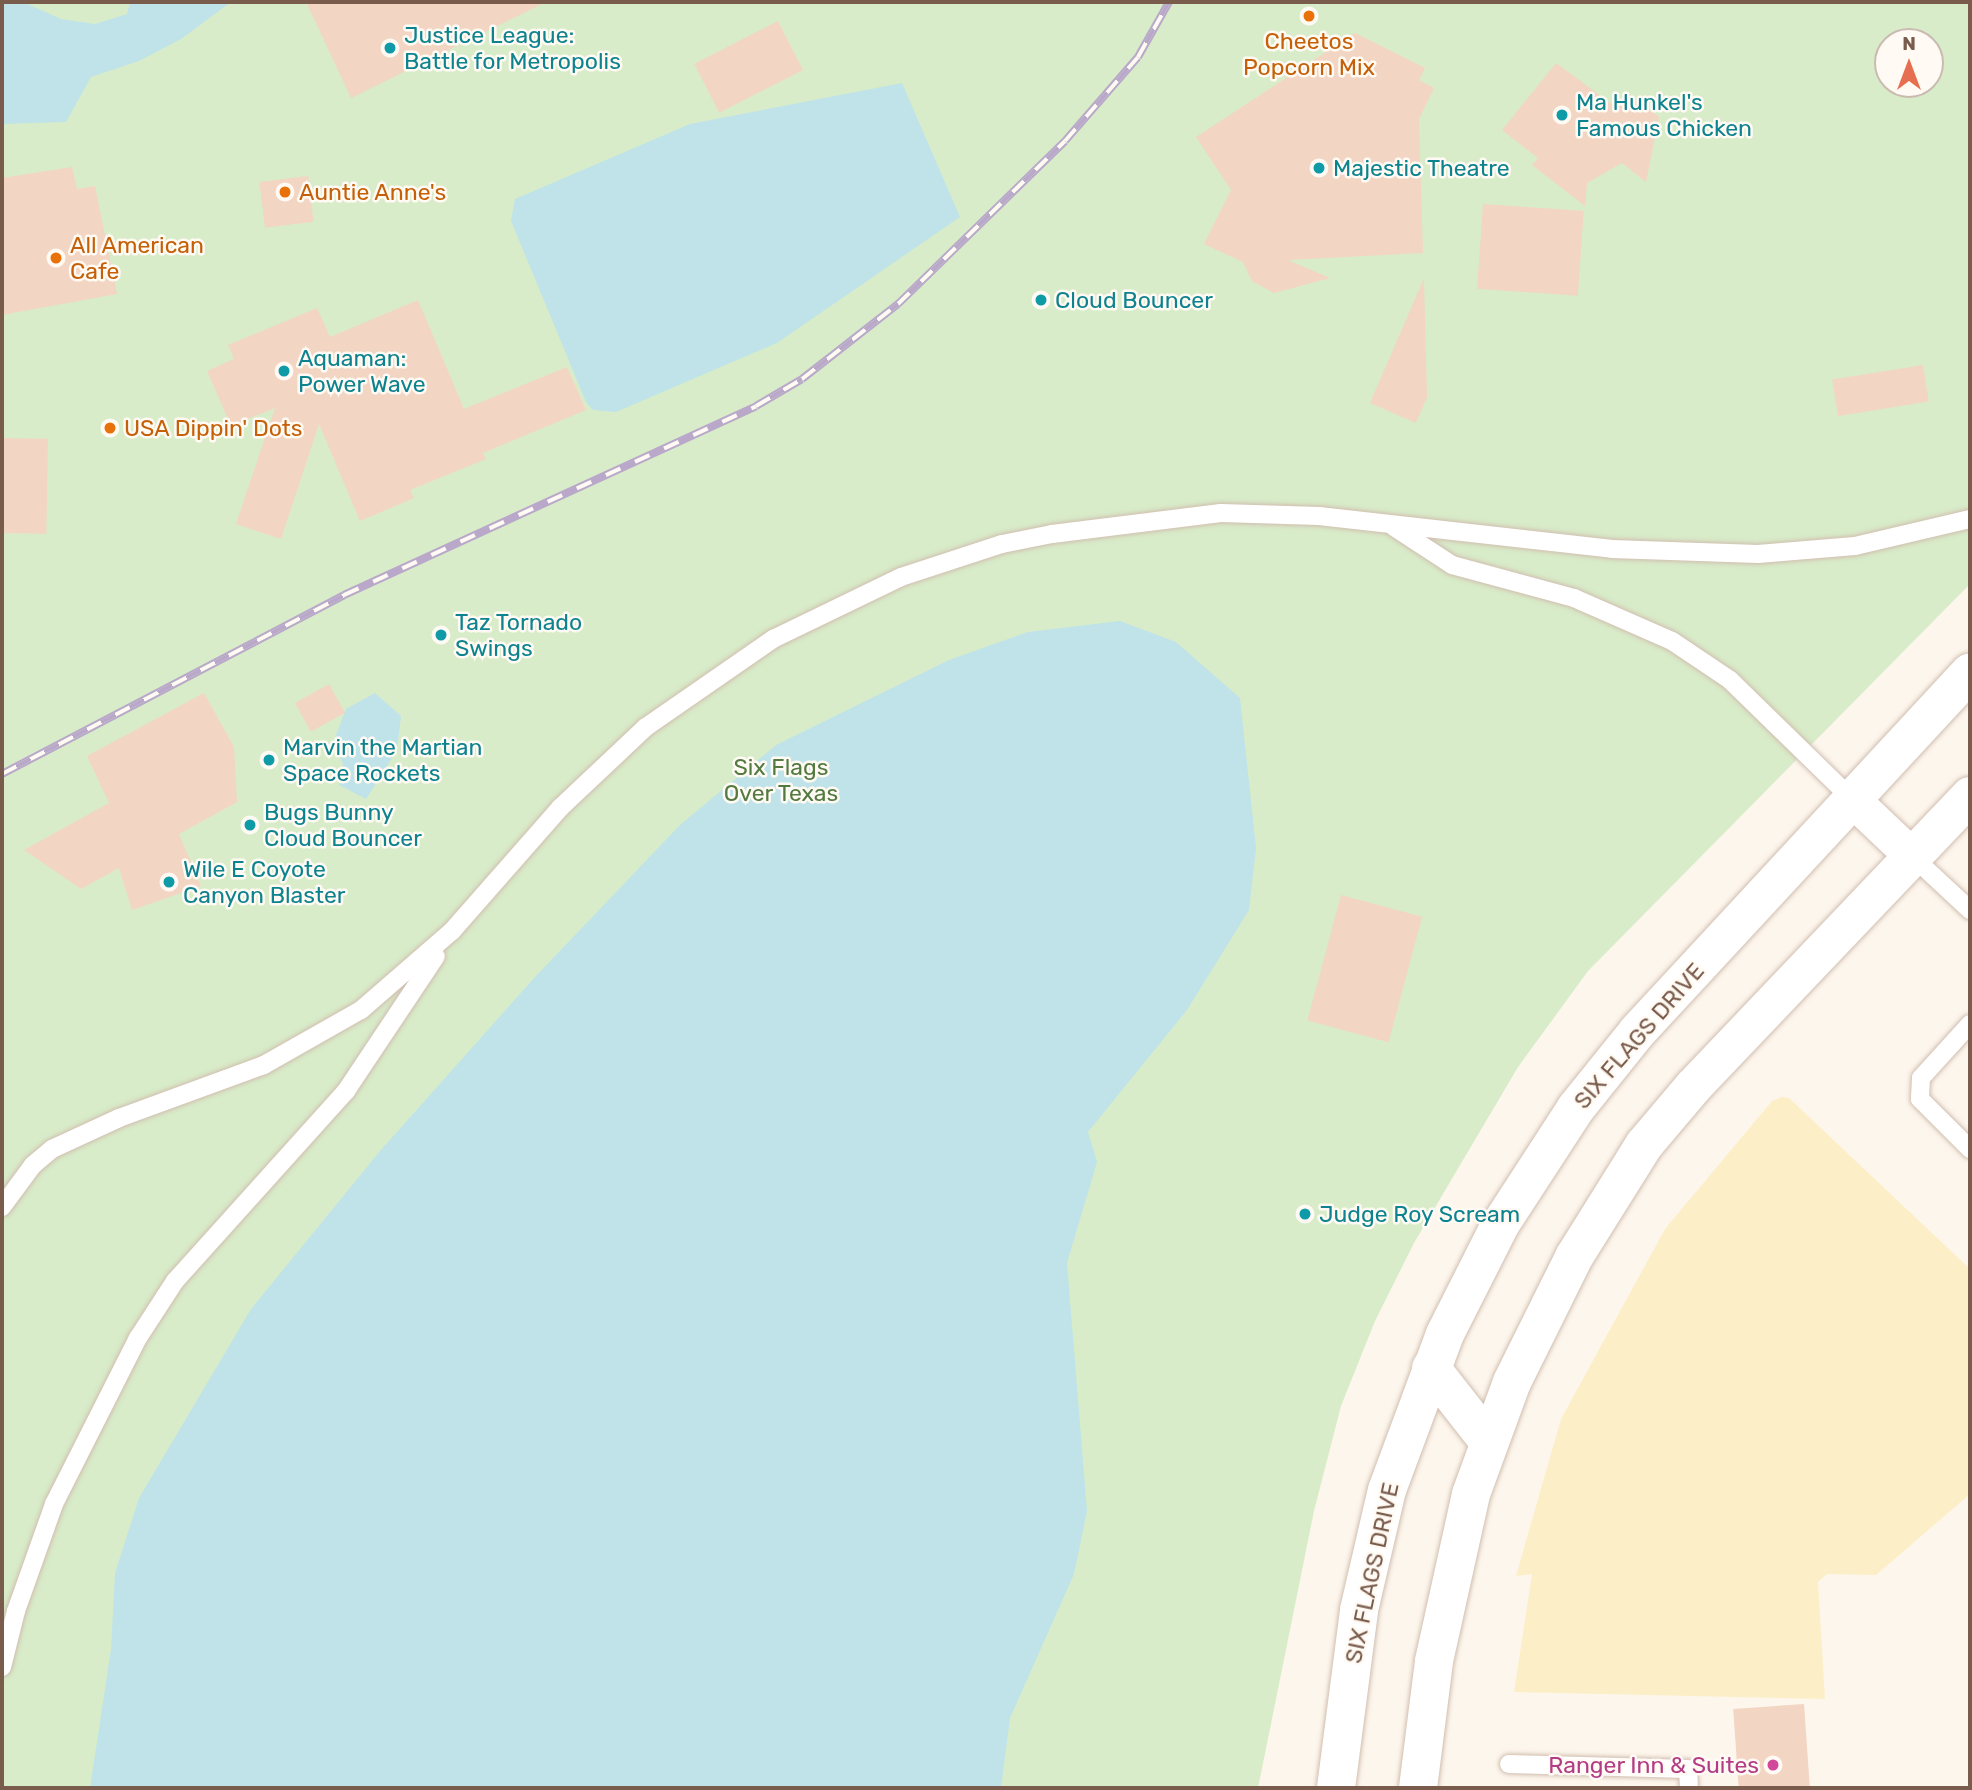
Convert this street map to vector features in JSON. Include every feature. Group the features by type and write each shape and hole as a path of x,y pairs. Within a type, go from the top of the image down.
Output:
{"street":[{"name":"SIX FLAGS DRIVE","path":"1336,1788 1359,1610 1372,1548 1399,1454 1431,1368 1500,1225 1605,1069 1854,802 1970,673"},
{"path":"1418,1788 1447,1589 1489,1442 1544,1313 1644,1145 1692,1087 1970,796"},
{"path":"1854,802 1913,857"},
{"path":"1431,1368 1489,1442"}],"lane":[{"path":"2,1207 33,1164 52,1149 298,1049 398,982 452,931 604,762 676,703 774,639 901,577 1002,544 1172,516 1271,513 1388,523 1612,549 1758,554 1855,546 1970,519"},
{"path":"1388,523 1452,565 1574,598 1672,641 1730,680 1854,802"},
{"path":"1913,857 1970,910"},
{"path":"2,1667 16,1611 54,1504 138,1338 175,1281 346,1091 452,931"},
{"path":"1970,1024 1921,1078 1920,1099 1970,1149"},
{"path":"1509,1764 1688,1769 1689,1788"}],"green space":[{"name":"Six Flags Over Texas","path":"2,2 1970,2 1970,584 1588,971 1518,1067 1414,1243 1375,1321 1341,1406 1314,1511 1258,1788 2,1788"}],"sand":[{"path":"1782,1097 1789,1098 1970,1269 1970,1494 1876,1575 1827,1574 1818,1582 1825,1699 1514,1692 1532,1574 1516,1576 1561,1419 1665,1229 1772,1101"}],"water":[{"path":"2,2 23,2 61,19 95,24 127,14 130,2 231,2 181,39 139,61 91,77 66,122 2,124"},
{"path":"902,83 960,217 777,343 616,412 593,410 586,402 511,221 515,199 690,124"},
{"path":"1120,621 1176,642 1240,698 1256,848 1249,910 1187,1010 1088,1132 1097,1162 1067,1263 1087,1511 1074,1574 1010,1718 1001,1788 90,1788 111,1649 115,1573 139,1498 251,1309 380,1151 535,977 680,825 776,745 949,660 1028,632"},
{"path":"375,693 401,716 397,750 366,799 339,785 343,764 333,743 346,709"}],"building":[{"name":"Justice League: Battle for Metropolis","path":"306,2 546,2 351,98"},
{"path":"778,21 803,70 719,113 694,64"},
{"name":"Majestic Theatre","path":"1355,33 1425,68 1419,80 1434,88 1419,119 1423,253 1288,260 1330,278 1274,293 1252,281 1243,262 1204,244 1231,190 1196,137"},
{"path":"1556,63 1617,108 1628,93 1659,117 1646,182 1622,163 1587,183 1585,206 1532,165 1538,158 1502,130"},
{"name":"All American Cafe","path":"72,167 77,189 95,186 117,294 2,315 2,178"},
{"name":"Auntie Anne's","path":"308,176 314,222 265,228 259,182"},
{"path":"1483,204 1584,211 1578,296 1477,289"},
{"path":"1424,278 1427,397 1416,423 1370,403"},
{"path":"418,300 464,409 567,367 586,410 483,453 486,459 410,490 414,498 360,521 319,424 281,539 236,524 275,408 231,426 207,371 234,359 228,345 317,308 330,337"},
{"path":"1923,365 1929,402 1838,416 1832,379"},
{"path":"2,438 48,439 46,534 2,533"},
{"path":"329,684 345,713 311,732 295,703"},
{"path":"204,693 234,747 237,802 179,834 201,886 132,910 119,868 81,889 24,850 109,803 87,756"},
{"path":"1341,895 1422,917 1388,1042 1307,1021"},
{"name":"Ranger Inn & Suites","path":"1804,1704 1810,1788 1739,1788 1733,1709"}],"railway":[{"path":"2,774 344,595 756,406 802,379 898,304 1065,141 1138,57 1169,2"}],"place":[{"name":"Cheetos Popcorn Mix","path":"1309,16"},
{"name":"Justice League: Battle for Metropolis","path":"390,48"},
{"name":"Ma Hunkel's Famous Chicken","path":"1562,115"},
{"name":"Majestic Theatre","path":"1319,168"},
{"name":"Auntie Anne's","path":"285,192"},
{"name":"All American Cafe","path":"56,258"},
{"name":"Cloud Bouncer","path":"1041,300"},
{"name":"Aquaman: Power Wave","path":"284,371"},
{"name":"USA Dippin' Dots","path":"110,428"},
{"name":"Taz Tornado Swings","path":"441,635"},
{"name":"Marvin the Martian Space Rockets","path":"269,760"},
{"name":"Bugs Bunny Cloud Bouncer","path":"250,825"},
{"name":"Wile E Coyote Canyon Blaster","path":"169,882"},
{"name":"Judge Roy Scream","path":"1305,1214"},
{"name":"Ranger Inn & Suites","path":"1773,1765"}]}
